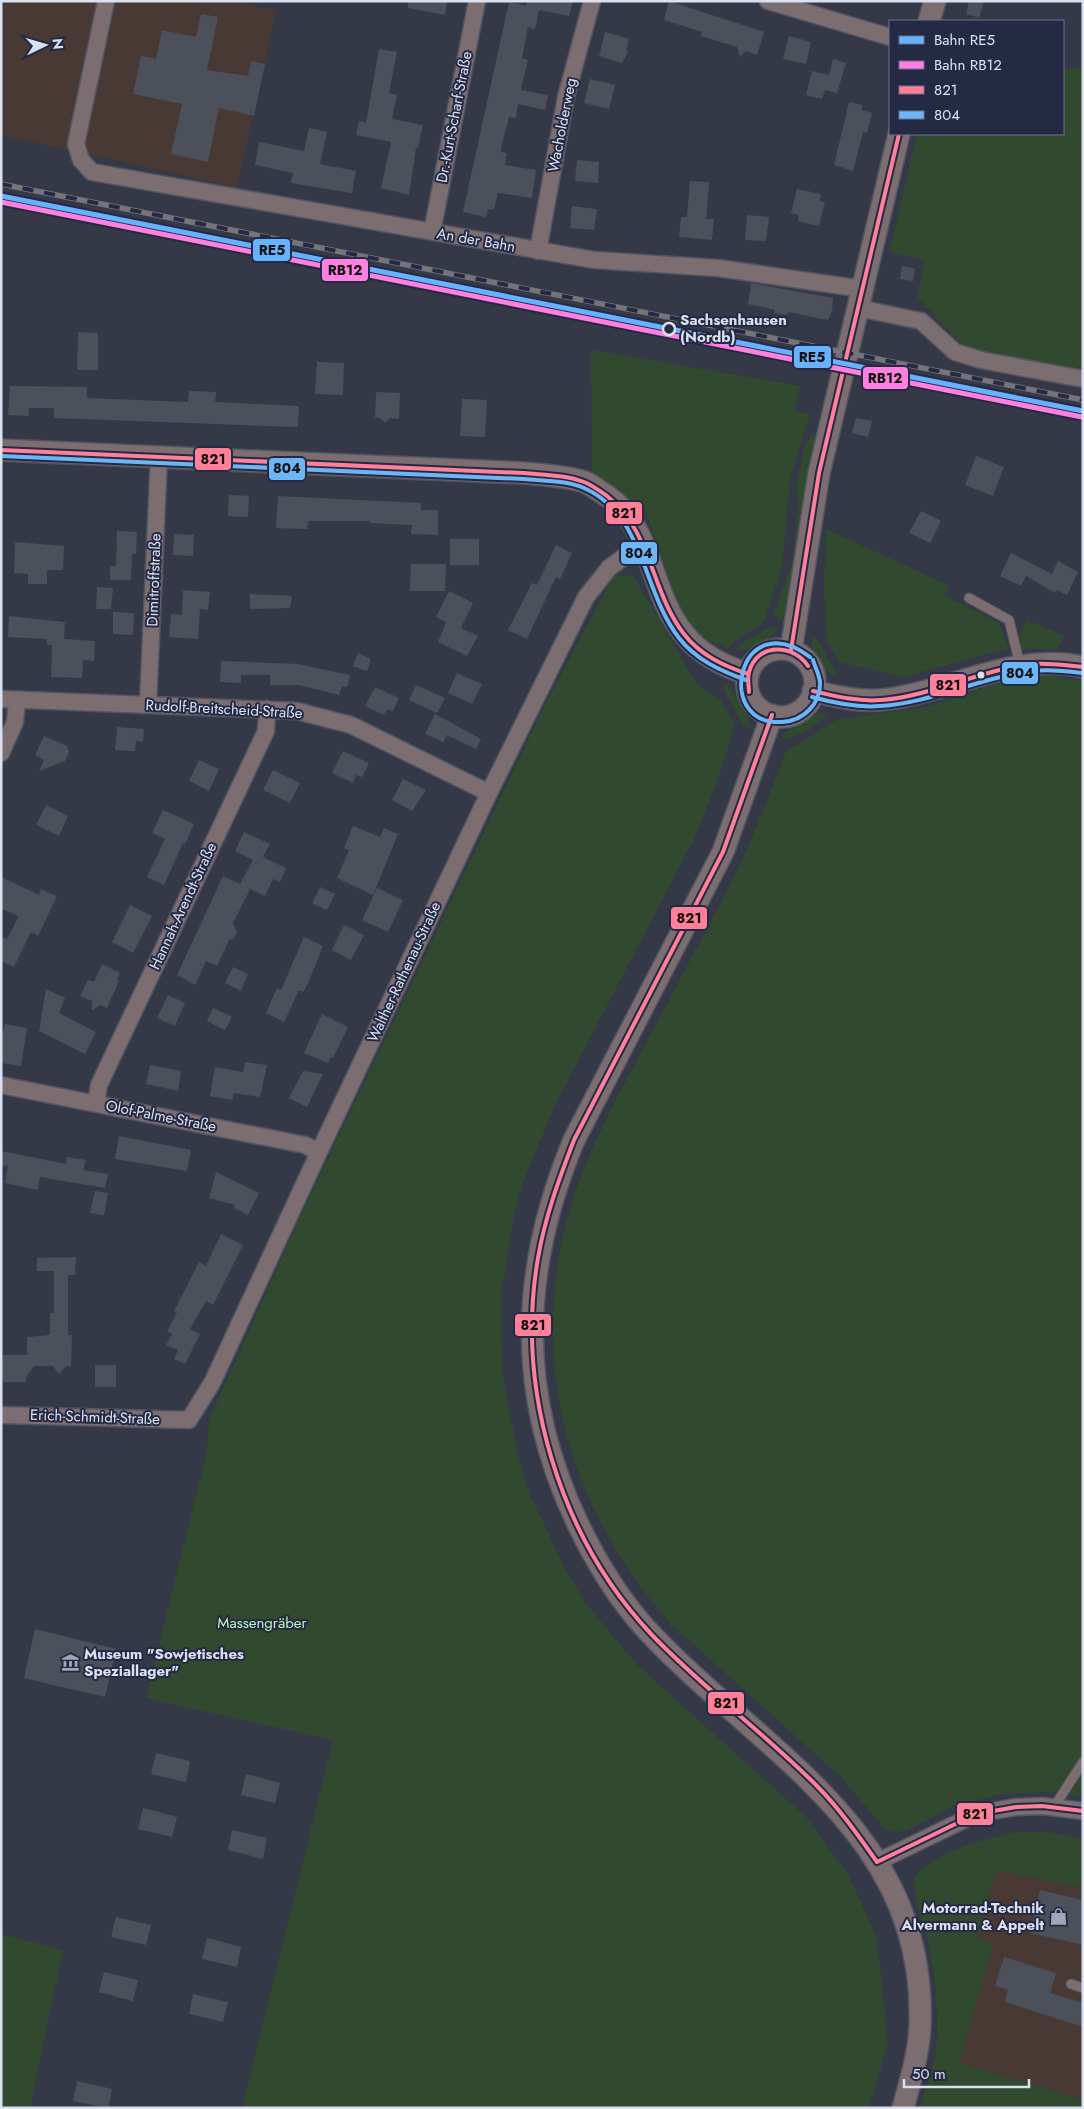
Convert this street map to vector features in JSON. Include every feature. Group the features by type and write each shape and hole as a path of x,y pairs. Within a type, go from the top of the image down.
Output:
{"street":[{"name":"An der Bahn","path":"106,1 76,144 81,160 92,172 594,260 718,268 860,299 921,321 955,352 981,360 1083,379"},
{"name":"Dr.-Kurt-Scharf-Straße","path":"432,232 477,1"},
{"name":"Wacholderweg","path":"538,251 566,98 592,1"},
{"path":"768,1 889,37"},
{"path":"929,20 934,1"},
{"path":"790,650 819,474 899,135"},
{"path":"1,450 553,476 586,482 619,505 644,542 668,610 684,634 702,652 726,667 748,674"},
{"name":"Dimitroffstraße","path":"148,704 159,456"},
{"name":"Walther-Rathenau-Straße","path":"189,1420 212,1383 318,1152 489,793 586,597 610,568 644,542"},
{"path":"782,649 790,650 807,662 814,681 813,691 802,709 788,715 772,716 759,708 749,695 748,674 757,658 764,653 782,649"},
{"path":"813,691 854,699 888,700 936,689 1020,665 1056,664 1083,667"},
{"path":"1,753 15,722 9,700"},
{"name":"Rudolf-Breitscheid-Straße","path":"9,700 148,704 297,712 351,725 489,793"},
{"name":"Hannah-Arendt-Straße","path":"96,1103 99,1085 266,731 267,709"},
{"path":"772,716 723,852 574,1140 562,1169 550,1204 540,1245 534,1290 532,1350 540,1418 554,1469 590,1550 617,1592 647,1630 817,1785 845,1817 877,1862 900,1904 910,1934 917,1982 920,2027 904,2108"},
{"name":"Olof-Palme-Straße","path":"1,1085 304,1145 318,1152"},
{"name":"Erich-Schmidt-Straße","path":"1,1415 189,1420"},
{"path":"877,1862 976,1814 1016,1807 1054,1807 1083,1811"}],"lane":[{"path":"969,598 1009,620 1020,665"},
{"path":"1054,1807 1083,1762"},
{"path":"1071,1984 1083,1988"}],"shaded area":[{"path":"1,1 231,1 276,10 237,187 1,135"},
{"path":"996,1870 1083,1888 1083,2100 959,2063 994,1943 976,1939"}],"green space":[{"path":"1083,67 1083,375 972,355 918,298 924,260 889,252 917,135 1064,135 1064,70"},
{"path":"591,350 800,386 795,411 810,414 790,480 782,568 764,622 734,642 728,649 702,637 680,611 646,512 592,474"},
{"path":"813,435 820,437 807,481 796,571 782,622 774,614 792,563 799,501 796,487 805,443"},
{"path":"826,529 950,586 944,595 999,623 1009,648 903,677 840,662 826,639 824,585"},
{"name":"Massengräber","path":"614,575 633,576 698,686 720,699 735,724 718,780 693,841 555,1105 523,1182 513,1220 501,1298 503,1377 518,1455 530,1494 564,1567 585,1602 636,1664 807,1818 849,1876 877,1938 888,2043 869,2108 242,2108 333,1740 146,1698 207,1450 209,1420 302,1213 543,709"},
{"path":"1027,620 1064,636 1057,649 1021,649 1019,637"},
{"path":"771,627 779,627 765,641 750,648 737,650 741,643"},
{"path":"811,637 817,639 836,672 834,678 818,660 813,649"},
{"path":"1028,673 1083,681 1083,1797 1051,1792 1000,1794 952,1807 908,1830 897,1832 886,1830 841,1777 672,1625 632,1575 600,1521 576,1465 560,1407 553,1347 555,1287 565,1225 586,1164 620,1092 731,883 757,826 787,749 799,744 836,720 928,707"},
{"path":"725,683 745,706 750,728 743,725 723,688"},
{"path":"828,713 807,730 793,737 782,738 796,723 814,715"},
{"path":"1021,1832 1045,1832 1083,1839 1083,1888 996,1870 976,1939 994,1943 959,2063 1083,2100 1083,2108 920,2108 935,2057 937,2013 931,1954 915,1896 914,1888 917,1874 925,1866 950,1852 981,1841"},
{"path":"1,1934 63,1950 30,2108 1,2108"}],"building":[{"path":"408,1 447,1 445,15 408,8"},
{"path":"527,1 573,1 569,16 539,10 535,29 528,27 522,58 528,60 521,90 548,95 545,110 518,104 516,118 509,117 502,144 501,152 507,153 505,165 536,170 532,198 498,193 494,210 488,209 486,217 463,212 509,2 526,6"},
{"path":"669,1 764,32 757,55 746,51 740,57 737,47 701,36 702,32 664,20"},
{"path":"969,1 984,1 979,18 966,14"},
{"path":"201,14 218,17 207,70 248,76 251,61 265,64 254,116 219,108 208,162 171,154 182,104 133,94 141,56 156,59 162,30 196,37"},
{"path":"605,32 629,39 626,50 628,52 622,63 599,56"},
{"path":"789,36 811,42 806,64 783,59"},
{"path":"379,49 397,52 389,93 397,95 392,119 423,125 418,148 416,148 409,195 381,188 391,142 356,135 359,121 366,123"},
{"path":"833,59 846,63 837,93 825,90 822,99 806,95 812,71 829,75"},
{"path":"590,79 615,85 609,109 584,103"},
{"path":"849,102 863,105 861,110 872,113 867,133 863,132 853,171 834,165"},
{"path":"309,128 327,132 320,164 356,171 352,193 291,183 293,173 255,165 259,142 304,151"},
{"path":"577,160 599,162 598,183 575,181"},
{"path":"690,181 709,182 706,219 714,219 712,240 679,237 681,217 687,217"},
{"path":"797,189 821,194 820,201 825,202 819,226 798,221 799,215 791,213"},
{"path":"572,206 597,209 594,230 570,228"},
{"path":"747,215 769,217 766,241 745,240"},
{"path":"902,266 915,269 913,281 900,279"},
{"path":"751,283 833,298 832,311 828,320 788,312 787,315 774,313 775,310 748,304"},
{"path":"78,332 98,333 98,370 77,370"},
{"path":"317,362 344,363 343,395 315,394"},
{"path":"10,386 87,387 87,398 188,402 189,391 216,392 215,402 299,406 298,427 54,418 54,408 29,408 29,416 8,415"},
{"path":"376,392 400,393 399,419 390,418 385,423 380,418 375,418"},
{"path":"462,399 487,400 485,437 460,436"},
{"path":"856,418 872,421 868,437 852,433"},
{"path":"976,456 1004,467 993,496 965,485"},
{"path":"229,495 249,496 248,517 228,516"},
{"path":"278,496 421,503 421,510 438,510 438,535 411,534 412,525 370,523 370,521 308,521 307,529 276,528"},
{"path":"921,511 941,521 930,543 909,533"},
{"path":"117,531 137,532 136,554 132,554 131,580 110,580 110,566 116,566"},
{"path":"174,534 194,535 193,556 173,555"},
{"path":"450,539 479,539 479,565 450,565"},
{"path":"15,542 64,546 63,570 47,570 47,584 28,584 28,574 14,573"},
{"path":"556,545 572,553 560,579 556,577 527,639 508,630 532,583 537,585"},
{"path":"1011,553 1052,574 1058,561 1078,572 1067,595 1057,590 1055,593 1026,576 1021,586 1000,576"},
{"path":"411,564 446,564 445,591 410,591"},
{"path":"97,587 113,588 111,609 96,609"},
{"path":"183,590 210,592 208,610 200,609 198,639 169,637 171,614 182,615"},
{"path":"449,591 473,603 461,628 478,636 467,656 438,642 446,622 436,617"},
{"path":"250,594 292,596 290,608 250,609"},
{"path":"113,612 134,613 133,635 113,634"},
{"path":"9,616 65,622 64,639 95,641 94,661 83,660 82,678 51,677 52,645 47,645 47,639 8,637"},
{"path":"358,653 371,659 367,671 353,666"},
{"path":"221,661 298,664 350,675 347,687 342,686 339,695 299,685 270,685 270,675 241,675 241,683 220,682"},
{"path":"457,673 482,684 472,704 448,693"},
{"path":"416,685 445,698 437,713 409,700"},
{"path":"375,687 399,698 393,711 387,709 384,715 365,706"},
{"path":"435,714 481,739 476,749 447,735 443,742 425,734"},
{"path":"117,727 144,729 143,742 136,741 135,751 115,750"},
{"path":"44,736 67,746 69,752 65,761 39,771 44,760 35,755"},
{"path":"343,751 369,763 362,777 356,775 353,783 332,773"},
{"path":"199,760 219,769 209,791 189,781"},
{"path":"273,770 300,783 290,803 263,790"},
{"path":"403,779 426,790 412,811 392,800"},
{"path":"46,805 68,816 59,836 36,825"},
{"path":"163,810 194,824 164,885 147,877 165,839 152,833"},
{"path":"353,826 380,837 384,828 398,834 373,895 337,878 349,850 344,848"},
{"path":"244,832 270,844 263,857 286,868 280,882 273,879 265,896 250,889 233,923 237,933 234,938 229,940 217,966 206,961 195,985 177,975 223,876 240,884 253,860 235,851"},
{"path":"1,877 39,895 41,889 57,896 38,936 31,932 14,967 1,961 1,937 7,939 19,916 1,909"},
{"path":"320,887 335,894 327,910 312,903"},
{"path":"377,888 403,900 388,932 362,920"},
{"path":"130,905 152,916 133,953 112,942"},
{"path":"344,925 364,935 351,960 332,950"},
{"path":"304,937 323,946 308,983 303,992 299,990 284,1022 266,1013 277,988 281,990"},
{"path":"102,964 120,973 117,980 119,981 107,1008 100,1005 92,1010 92,1001 80,996 88,980 94,982"},
{"path":"233,967 248,974 241,991 225,983"},
{"path":"46,989 65,998 59,1013 96,1032 85,1054 39,1031"},
{"path":"168,995 185,1003 175,1026 157,1018"},
{"path":"213,1008 232,1017 225,1030 207,1021"},
{"path":"322,1014 348,1027 333,1058 331,1057 328,1063 304,1053"},
{"path":"5,1024 27,1028 21,1066 1,1063 1,1037"},
{"path":"245,1062 267,1065 260,1097 234,1093 232,1100 210,1096 215,1067 243,1072"},
{"path":"150,1065 181,1071 178,1091 146,1084"},
{"path":"303,1071 323,1074 307,1107 289,1098"},
{"path":"119,1136 191,1150 187,1171 115,1159"},
{"path":"1,1151 66,1164 67,1157 86,1160 83,1170 108,1174 105,1188 40,1177 38,1190 5,1183 8,1166 1,1165"},
{"path":"216,1172 259,1193 248,1215 234,1208 235,1205 209,1198"},
{"path":"95,1191 108,1193 104,1215 90,1213"},
{"path":"221,1234 243,1245 213,1305 206,1301 190,1329 200,1334 185,1364 174,1359 178,1350 166,1345 172,1334 167,1332 177,1312 174,1311 199,1262 206,1266"},
{"path":"76,1257 75,1275 68,1275 68,1335 72,1335 71,1366 66,1366 59,1374 53,1366 34,1366 26,1377 26,1382 3,1382 1,1371 3,1355 27,1355 27,1337 50,1335 50,1313 54,1313 54,1271 37,1271 37,1258"},
{"path":"95,1365 116,1365 116,1387 95,1387"},
{"name":"Museum \"Sowjetisches Speziallager\"","path":"35,1629 116,1649 105,1697 24,1678"},
{"path":"156,1753 190,1761 186,1782 151,1774"},
{"path":"246,1774 280,1783 275,1803 241,1795"},
{"path":"143,1808 177,1817 172,1837 138,1829"},
{"path":"232,1830 267,1838 263,1859 228,1850"},
{"name":"Motorrad-Technik Alvermann & Appelt","path":"1040,1890 1083,1900 1083,1945 1030,1933"},
{"path":"116,1917 151,1925 146,1945 111,1937"},
{"path":"207,1938 241,1947 237,1967 202,1959"},
{"path":"1004,1957 1056,1973 1050,1993 1083,2003 1083,2027 1005,2002 1008,1990 995,1986"},
{"path":"104,1972 138,1980 133,2001 99,1992"},
{"path":"193,1994 228,2002 223,2022 189,2014"},
{"path":"77,2081 112,2089 108,2108 73,2101"}],"railway":[{"path":"1,184 1083,400"}],"rail line":[{"name":"RE5","path":"1,196 1083,411"},
{"name":"RB12","path":"1,202 1082,417"}],"transit line":[{"name":"821","path":"791,650 819,473 899,135"},
{"name":"821","path":"1,450 524,473 577,480 590,485 607,496 622,510 642,544 664,600 673,617 690,641 713,659 748,674"},
{"name":"804","path":"1,456 524,479 577,485 604,500 619,516 631,535 657,599 679,638 701,659 727,673 746,680"},
{"name":"804","path":"810,657 786,644 766,645 751,655 743,671 741,689 747,706 760,718 782,722 790,721 810,710 820,690 820,682 813,660"},
{"name":"821","path":"749,692 748,674 753,662 767,651 785,650 794,653 808,666"},
{"name":"821","path":"813,691 838,697 881,700 900,698 1014,667 1033,664 1083,667"},
{"name":"804","path":"812,697 846,704 880,706 918,700 1013,674 1045,670 1082,673"},
{"name":"821","path":"772,715 723,852 574,1140 563,1169 549,1213 538,1258 533,1308 533,1359 540,1410 552,1460 569,1508 592,1554 620,1596 652,1635 672,1655 816,1785 840,1812 877,1862"},
{"name":"821","path":"877,1862 976,1814 1016,1807 1042,1806 1083,1811"}],"place":[{"name":"Sachsenhausen (Nordb)","path":"669,329"},
{"name":"Museum \"Sowjetisches Speziallager\"","path":"70,1663"},
{"name":"Motorrad-Technik Alvermann & Appelt","path":"1058,1917"}]}
